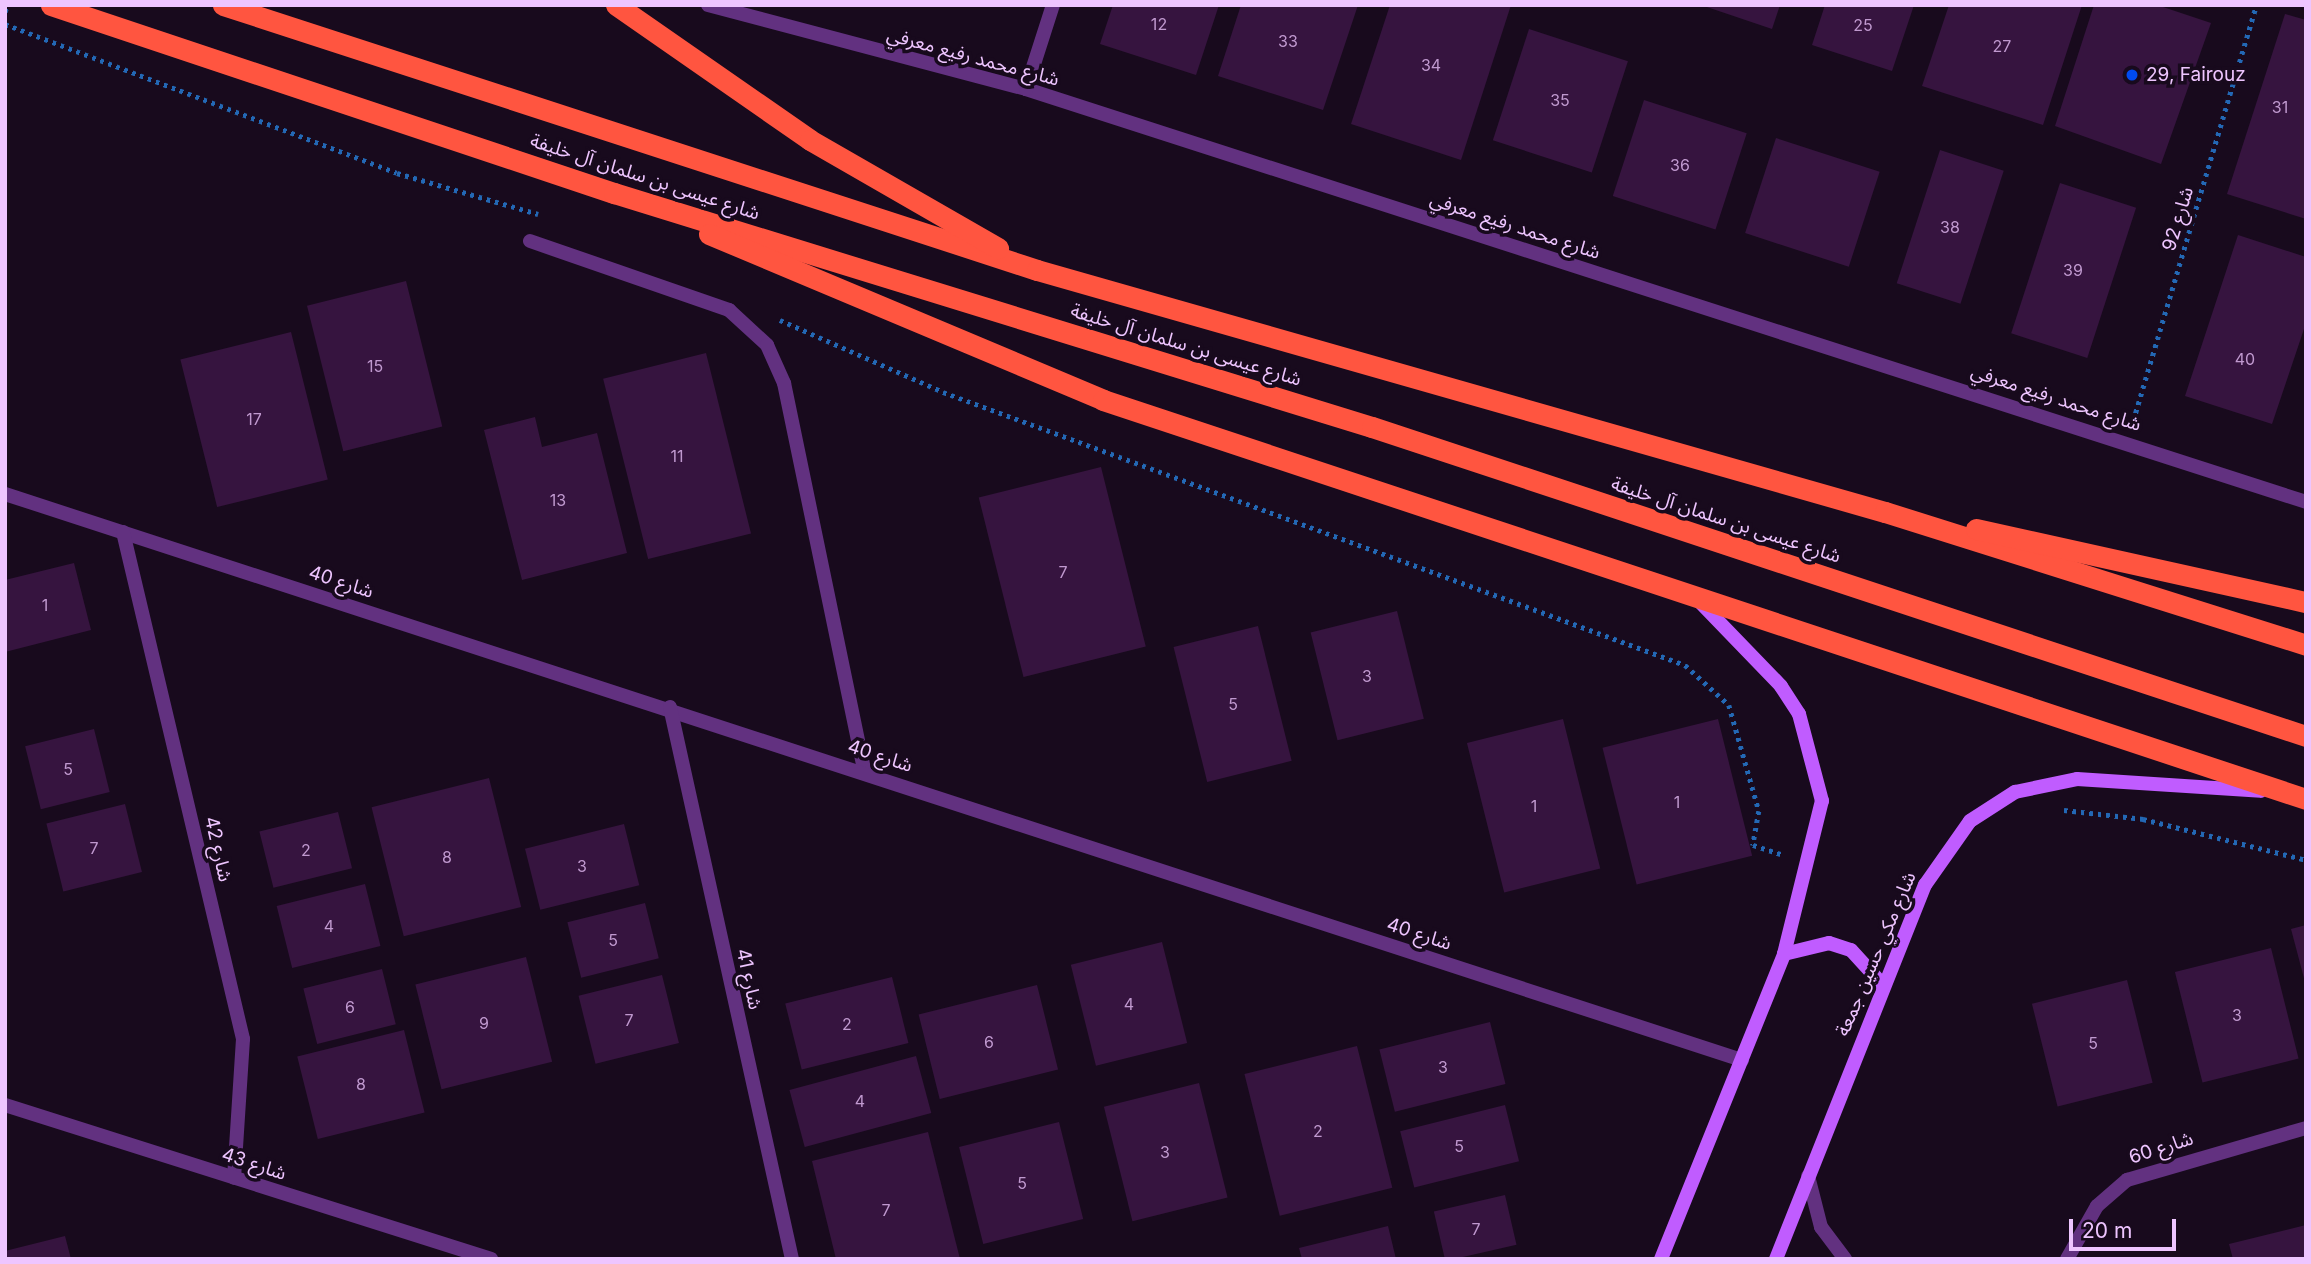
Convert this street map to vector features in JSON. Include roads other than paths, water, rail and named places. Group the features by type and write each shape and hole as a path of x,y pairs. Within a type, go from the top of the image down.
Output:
{"highway":[{"name":"شارع عيسى بن سلمان آل خليفة","path":"51,5 614,193 1372,426 2306,736"},
{"name":"شارع عيسى بن سلمان آل خليفة","path":"223,5 1037,270 1885,512 2306,645"},
{"path":"616,5 810,140 1037,270"},
{"path":"614,193 1103,400 2306,799"},
{"path":"1885,512 2196,573 2306,602"}],"street":[{"name":"شارع محمد رفيع معرفي","path":"708,5 1026,89 2127,441 2306,502"},
{"path":"1026,89 1053,5"},
{"path":"530,241 729,310 767,345 784,383 864,771"},
{"name":"شارع 40","path":"5,494 670,707 1742,1060"},
{"name":"شارع 42","path":"123,533 243,1039 234,1178"},
{"path":"1661,1259 1784,954 1810,864 1822,801 1807,733 1781,687 1692,595"},
{"name":"شارع 41","path":"670,707 792,1259"},
{"name":"شارع مكي حسين جمعة","path":"1776,1259 1882,984 1930,874 1970,821 2015,792 2077,779 2285,793"},
{"path":"1784,954 1817,944 1851,950 1882,984"},
{"name":"شارع 43","path":"5,1105 491,1259"},
{"name":"شارع 60","path":"2067,1259 2097,1206 2127,1180 2306,1128"},
{"path":"1808,1175 1821,1227 1845,1259"}],"place":[{"name":"29, Fairouz","path":"2132,75"}]}
